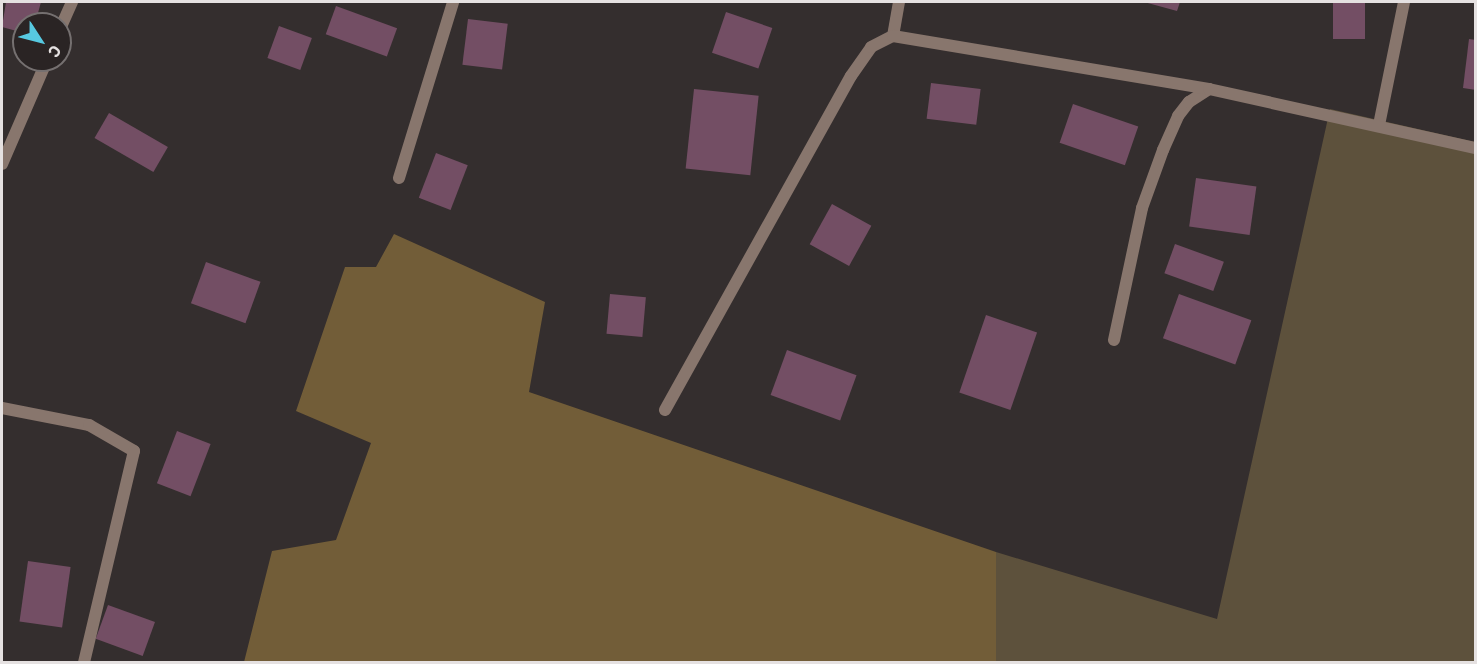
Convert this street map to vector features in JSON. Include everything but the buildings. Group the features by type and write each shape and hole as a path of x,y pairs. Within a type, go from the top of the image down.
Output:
{"street":[{"path":"399,178 453,2"},
{"path":"893,36 899,2"},
{"path":"1379,125 1404,2"},
{"path":"665,410 850,76 871,47 893,36 1209,89 1476,148"},
{"path":"2,164 42,72"},
{"path":"1114,340 1142,208 1163,150 1178,116 1189,102 1209,89"},
{"path":"2,408 89,424 134,451 84,663"}],"shaded area":[{"path":"1330,109 1475,142 1475,662 996,662 996,552 1217,619"},
{"path":"394,234 545,302 529,392 996,552 996,662 244,662 272,551 336,540 371,443 296,411 345,267 376,267"}]}
